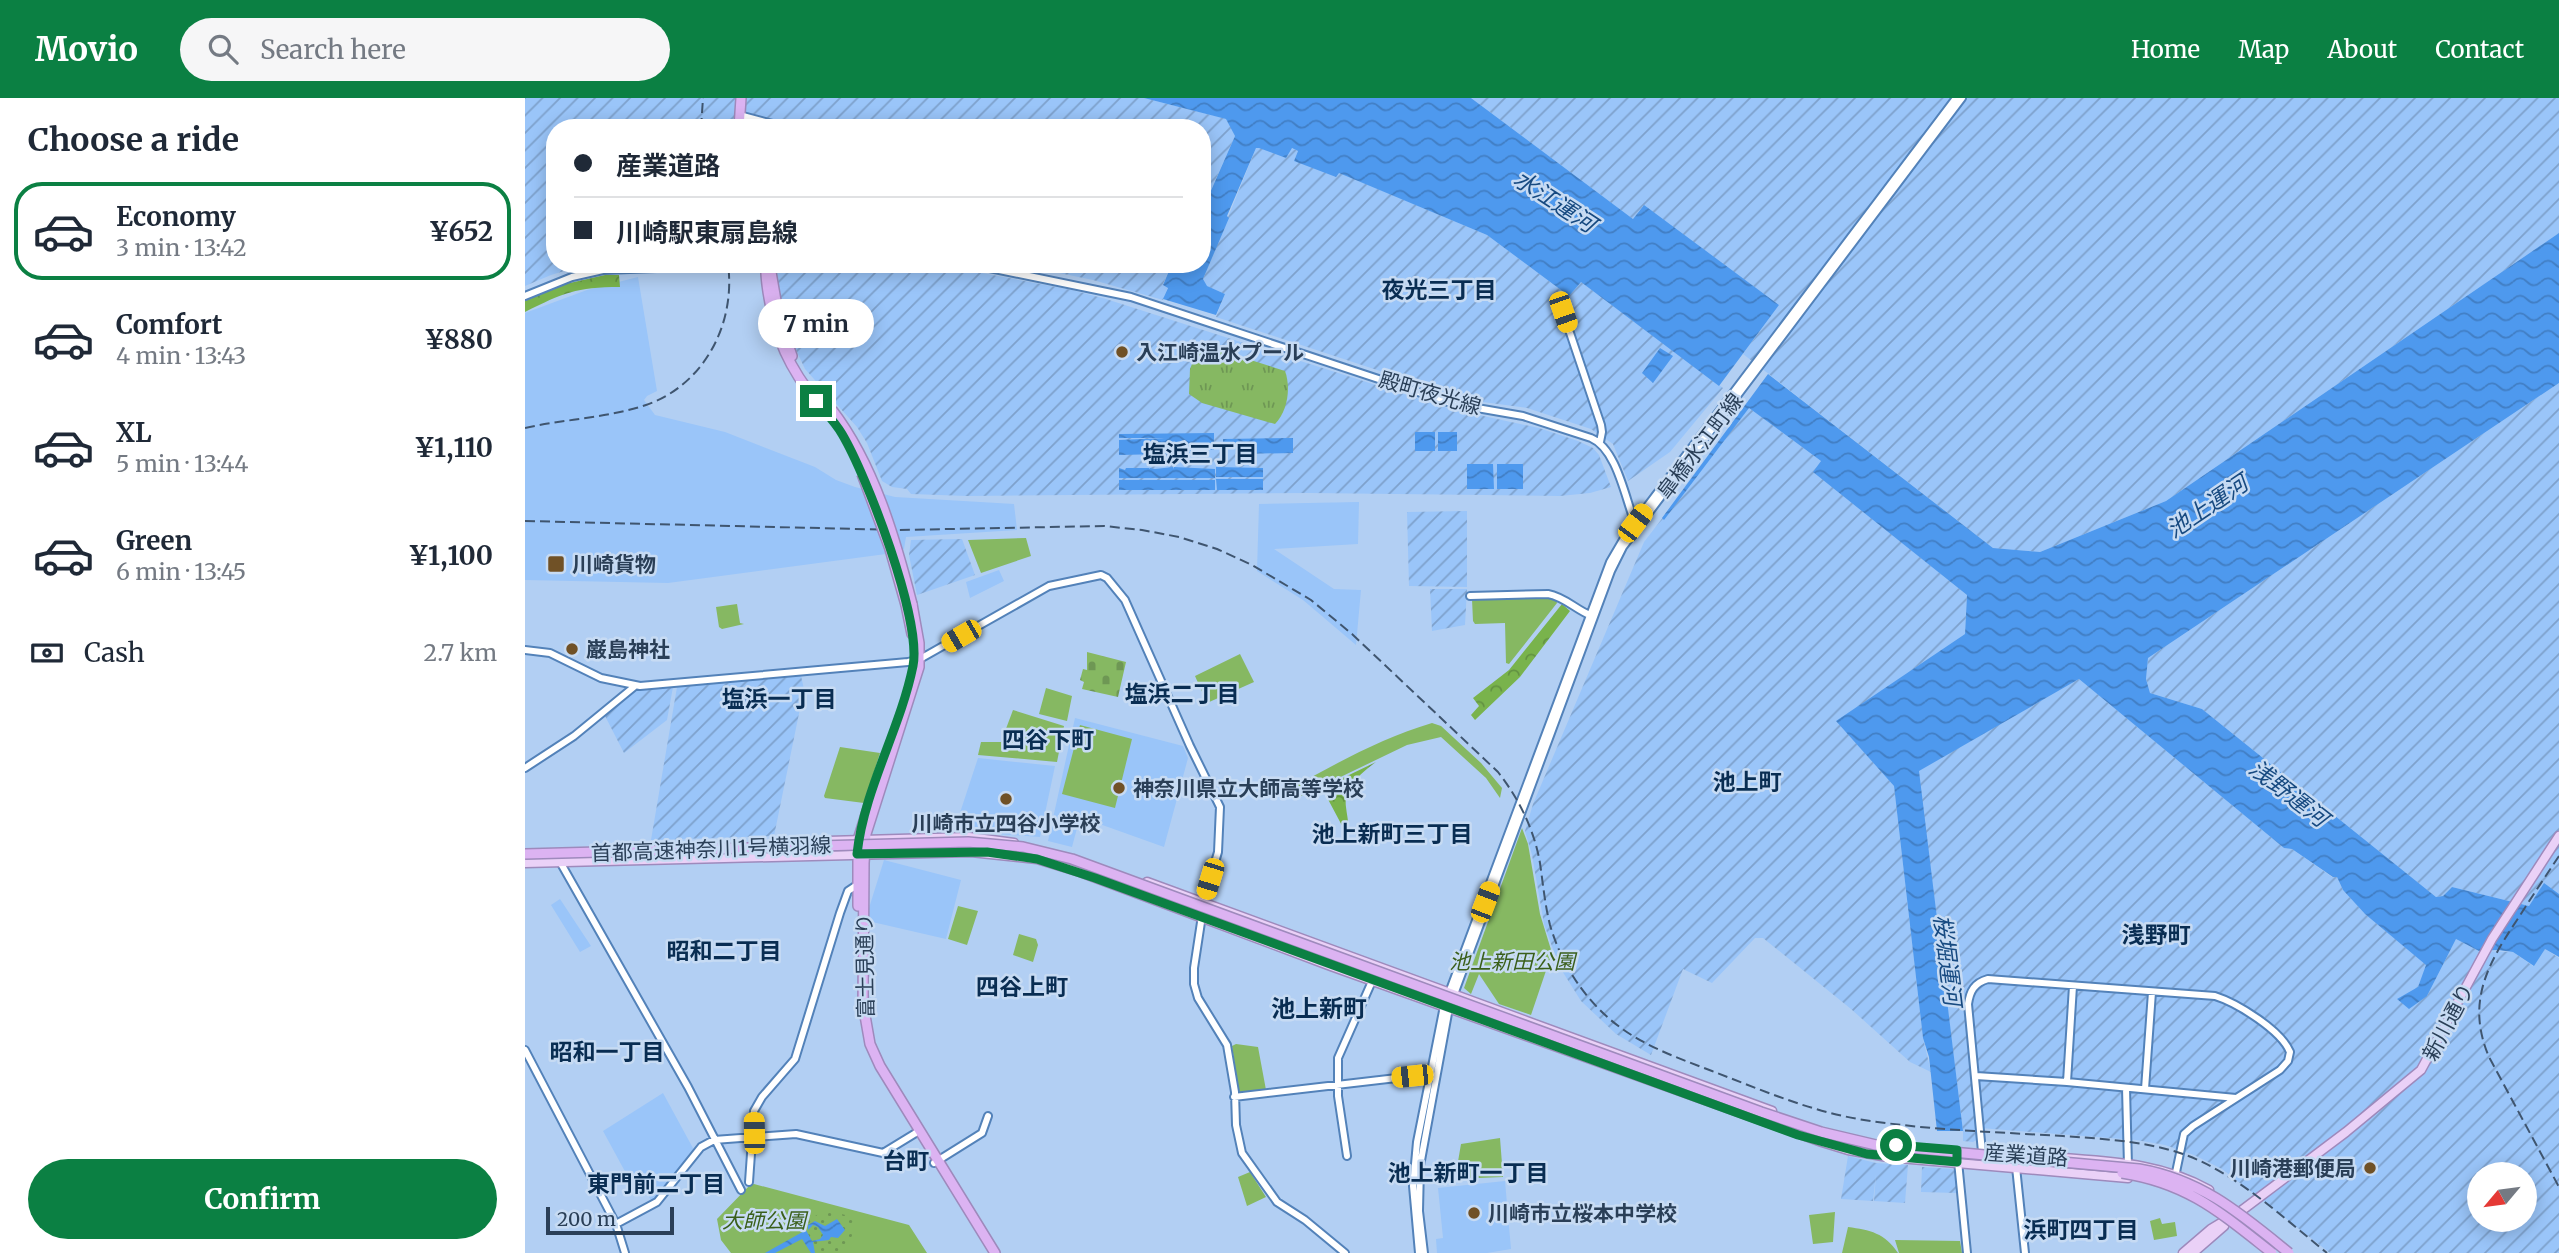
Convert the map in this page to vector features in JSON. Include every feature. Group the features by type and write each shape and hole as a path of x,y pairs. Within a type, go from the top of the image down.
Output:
{"highway":[{"path":"739,119 741,98"},
{"path":"771,273 779,318 791,355 808,384 858,452 897,548 909,605 917,660 860,854"},
{"name":"首都高速神奈川1号横羽線","path":"525,852 968,842 1036,849 1126,878 1821,1132 1901,1149 2154,1171 2202,1189 2291,1253"},
{"name":"首都高速神奈川1号横羽線","path":"525,861 969,847 1035,854 1070,864 1819,1138 1900,1154 2116,1172 2152,1178 2194,1195 2272,1253"},
{"name":"富士見通り","path":"860,854 857,885 858,1002 863,1038 874,1067 995,1253"},
{"name":"富士見通り","path":"860,854 863,1004 868,1037 880,1066 917,1132"},
{"name":"富士見通り","path":"936,1162 989,1253"},
{"path":"2257,1228 2283,1253"}],"main road":[{"name":"新川通り","path":"2183,1253 2211,1229 2228,1221 2392,1095 2421,1070 2485,952 2559,836"},
{"name":"産業道路","path":"525,852 862,840 994,839 1075,858 1204,902 1821,1129 1896,1145 2127,1163 2176,1174 2214,1192 2291,1253"},
{"name":"産業道路","path":"525,861 560,863 979,852 1037,859 1721,1107 1848,1150 1888,1157 2131,1178 2174,1189 2205,1205 2272,1253"},
{"name":"新川通り","path":"2193,1253 2228,1221"}],"street":[{"name":"皐橋水江町線","path":"1637,526 1956,98"},
{"name":"皐橋水江町線","path":"1422,1253 1414,1214 1417,1142 1447,1007 1610,562 1621,542 1637,526 1962,98"},
{"path":"739,115 754,119"},
{"path":"525,296 572,277 590,273"},
{"name":"殿町夜光線","path":"1014,273 1131,297 1454,404 1523,416 1600,442"},
{"path":"1563,312 1601,425 1600,442 1612,460 1637,526"},
{"path":"525,650 550,653 601,678 636,685 917,660 1049,586 1101,575 1107,577 1125,600 1189,746 1220,807 1218,852 1204,902 1194,968 1196,993 1226,1041 1242,1153 1280,1205 1305,1220 1345,1253"},
{"path":"1470,596 1548,594 1557,596 1591,615"},
{"name":"皐橋水江町線","path":"1452,993 1591,615"},
{"path":"525,768 574,736 636,685"},
{"path":"644,860 647,847"},
{"path":"553,850 688,1087 741,1190"},
{"path":"749,1182 754,1111 762,1097 795,1059 840,913 848,891 857,885"},
{"path":"1346,1156 1338,1085 1339,1055 1373,979"},
{"path":"1982,1152 1968,1004 1969,994 1974,986 1988,979 2214,996 2237,1004 2287,1045 2290,1052 2288,1061 2280,1070 2184,1134 2174,1189"},
{"path":"2067,1082 2073,986"},
{"path":"2145,1089 2152,992"},
{"name":"皐橋水江町線","path":"1422,1253 1420,1166 1447,1007"},
{"path":"1569,1051 1570,1037"},
{"path":"525,1050 616,1224 625,1253"},
{"path":"1234,1097 1431,1074"},
{"path":"1976,1076 2235,1098"},
{"path":"2126,1088 2127,1163 2131,1178"},
{"path":"1720,1092 1721,1107"},
{"path":"1738,1113 1742,1100"},
{"path":"936,1162 982,1133 988,1116"},
{"path":"616,1224 657,1202 701,1147 714,1140 796,1134 883,1153 917,1132"},
{"path":"1957,1150 1967,1253"},
{"path":"2016,1167 2025,1253"}],"shaded area":[{"path":"525,98 1144,98 1227,119 1235,136 1211,190 1211,119 546,119 546,273 558,273 525,286"},
{"path":"1471,98 2559,98 2559,233 2166,501 2040,552 1993,548 1743,354 1779,305 1643,206 1633,219"},
{"path":"1256,148 1291,148 1298,151 1294,161 1338,172 1487,235 1569,296 1580,281 1723,388 1670,452 1628,481 1613,444 1591,429 1527,408 1468,400 1216,317 1225,294 1206,286 1203,279 1205,273 1211,273 1211,259"},
{"path":"982,273 1072,290 1451,409 1539,428 1578,441 1593,448 1599,455 1611,487 1590,493 1560,496 1309,493 967,496 911,494 907,489 892,487 882,481 867,443 857,427 805,369 788,333 776,275"},
{"path":"1059,273 1168,273 1163,284 1168,287 1163,300"},
{"path":"638,277 657,391 644,400 655,415 725,432 815,467 836,480 895,497 1014,504 1017,530 906,537 904,549 886,554 668,583 525,580 525,313 587,290"},
{"path":"2559,383 2559,894 2544,884 2529,906 2452,887 2443,896 2436,897 2202,709 2150,693 2146,679 2148,658"},
{"path":"1748,407 1821,461 1814,472 1967,595 1965,634 1837,721 1894,786 1923,1038 1931,1072 1910,1062 1851,1009 1763,938 1755,938 1712,983 1683,969 1651,1055 1616,1034 1581,1001 1559,966 1544,924 1525,831 1533,804 1644,542"},
{"path":"1359,502 1358,544 1274,549 1334,589 1361,590 1356,645 1303,600 1257,571 1259,504"},
{"path":"1467,511 1467,587 1409,586 1407,512"},
{"path":"962,539 975,575 917,595 909,555 911,540"},
{"path":"999,570 1004,581 970,598 966,582"},
{"path":"1430,589 1467,589 1465,625 1432,631"},
{"path":"801,676 804,689 774,836 651,840 677,687"},
{"path":"2079,679 2284,848 2292,849 2332,877 2337,877 2343,890 2365,914 2427,965 2418,987 2427,996 2456,939 2479,951 2513,952 2533,966 2545,949 2559,958 2559,1253 2330,1253 2222,1169 2165,1145 2136,1140 1980,1128 1978,1139 1973,1142 1963,1141 1918,771"},
{"path":"673,687 667,720 624,753 604,714 635,689"},
{"name":"神奈川県立大師高等学校","path":"1075,718 1183,746 1188,758 1164,847 1080,817 1072,847 1048,841"},
{"name":"川崎市立四谷小学校","path":"978,758 1055,766 1040,837 954,831"},
{"path":"884,860 961,880 946,939 868,921 869,908"},
{"path":"560,899 591,946 580,952 551,905"},
{"path":"663,1093 694,1150 652,1202 642,1185 634,1188 603,1131"},
{"path":"1848,1156 1876,1163 1908,1165 1905,1203 1874,1201 1876,1174 1873,1201 1841,1199"},
{"path":"1922,1167 1952,1169 1956,1172 1956,1193 1921,1192"},
{"name":"川崎市立桜本中学校","path":"1505,1181 1511,1249 1487,1253 1437,1253 1436,1239 1443,1238 1438,1188"}],"green space":[{"path":"605,275 619,275 620,287 570,292 525,312 525,301 561,285"},
{"path":"1200,344 1285,371 1287,399 1275,424 1202,403 1189,394 1190,369"},
{"path":"1026,538 1031,556 981,573 968,540"},
{"path":"1474,598 1551,599 1557,603 1509,664 1506,663 1505,623 1475,624"},
{"path":"737,604 740,623 744,624 722,629 719,627 716,607"},
{"path":"1562,604 1570,611 1520,677 1475,720 1471,715 1479,706 1473,698 1509,670"},
{"path":"1087,652 1126,662 1118,697 1082,689 1084,682 1080,680 1083,669 1087,670"},
{"path":"1240,654 1254,682 1207,703 1195,676"},
{"path":"1046,688 1072,696 1067,721 1039,714"},
{"path":"1013,710 1064,726 1057,762 978,755 981,742 1001,742"},
{"path":"1432,723 1441,726 1481,763 1502,788 1500,798 1486,778 1441,737 1407,745 1299,797 1295,786 1379,743"},
{"path":"1080,725 1132,739 1115,808 1062,794"},
{"path":"840,747 880,753 864,803 824,796"},
{"path":"1376,762 1360,776 1347,793 1347,835 1322,788"},
{"name":"池上新田公園","path":"1522,828 1528,844 1540,914 1552,953 1531,1015 1499,1004 1479,974 1471,994 1464,988"},
{"path":"958,906 978,911 967,945 948,939"},
{"path":"1019,934 1036,939 1038,945 1033,962 1013,955"},
{"path":"1236,1044 1258,1047 1266,1090 1239,1093 1232,1046"},
{"path":"1500,1138 1503,1177 1455,1179 1461,1144"},
{"path":"1250,1172 1266,1197 1247,1206 1238,1177"},
{"name":"大師公園","path":"754,1184 909,1225 927,1253 731,1253 721,1240 717,1219"},
{"path":"826,1210 857,1218 851,1238 845,1249 840,1251 812,1253 797,1226"},
{"path":"1835,1212 1833,1242 1813,1244 1809,1215"},
{"path":"2160,1218 2162,1224 2175,1222 2177,1236 2154,1240 2150,1221"},
{"path":"1848,1227 1876,1234 1888,1241 1898,1253 1842,1253"},
{"path":"1895,1240 1960,1241 1962,1253 1899,1253"}],"water":[{"name":"水江運河","path":"1144,98 1471,98 1633,219 1644,205 1779,305 1719,386 1581,282 1569,296 1487,235 1339,173 1336,177 1294,161 1298,151 1292,148 1286,158 1256,148 1211,260 1211,191 1235,136 1226,119"},
{"path":"2559,233 2559,383 2148,658 2146,679 2150,693 2202,709 2436,897 2443,896 2452,887 2529,906 2544,883 2559,894 2559,957 2545,949 2534,966 2513,952 2479,951 2456,939 2427,996 2409,1009 2397,999 2418,987 2426,965 2365,914 2343,890 2337,877 2333,877 2292,849 2284,848 2079,679 1919,771 1963,1131 1937,1131 1929,1057 1923,1038 1894,786 1836,721 1965,634 1967,595 1813,472 1821,461 1749,408 1664,520 1662,518 1768,374 1993,548 2040,552 2166,501"},
{"path":"1168,273 1206,273 1203,279 1207,286 1225,294 1216,315 1163,299 1168,288 1163,285"},
{"path":"1660,348 1673,356 1653,383 1642,373"},
{"path":"1415,432 1435,432 1435,451 1415,451"},
{"path":"1438,432 1457,432 1457,451 1438,451"},
{"path":"1214,433 1214,450 1209,450 1208,453 1119,455 1119,440 1167,438 1119,438 1119,434"},
{"path":"1293,438 1293,453 1235,454 1235,444 1223,445 1223,439"},
{"path":"1467,464 1493,464 1494,489 1467,489"},
{"path":"1497,464 1523,464 1523,489 1497,489"},
{"path":"1173,467 1215,469 1215,478 1119,478 1119,468 1125,470"},
{"path":"1216,467 1263,468 1263,477 1216,477"},
{"path":"1216,479 1263,479 1263,490 1217,490"},
{"path":"1119,480 1215,480 1215,490 1119,490"},
{"path":"837,1219 845,1230 838,1238 813,1242 815,1253 811,1253 802,1239 775,1253 765,1253 806,1230 812,1241 820,1239 823,1235 818,1227 813,1225 808,1230 808,1225 815,1221 825,1226"}],"railway":[{"path":"702,119 703,98"},
{"path":"525,428 601,416 646,405 667,396 700,367 712,350 727,309 728,273"},
{"path":"525,521 899,530 1104,526 1179,537 1217,549 1252,565 1311,600 1352,634 1498,772 1513,793 1530,826 1540,863 1550,925 1563,959 1597,1007 1636,1038 1765,1092 1839,1115 1934,1128 2124,1141 2183,1154 2222,1172 2240,1184 2327,1253"},
{"path":"2559,856 2506,937 2489,969 2483,985 2479,1019 2489,1057 2559,1187"}],"place":[{"name":"入江崎温水プール","path":"1122,352"},
{"name":"川崎貨物","path":"556,564"},
{"name":"巌島神社","path":"572,649"},
{"name":"神奈川県立大師高等学校","path":"1119,788"},
{"name":"川崎市立四谷小学校","path":"1006,799"},
{"name":"川崎港郵便局","path":"2370,1168"},
{"name":"川崎市立桜本中学校","path":"1474,1213"}],"district":[{"name":"夜光三丁目","path":"1439,289"},
{"name":"塩浜三丁目","path":"1200,453"},
{"name":"塩浜二丁目","path":"1182,693"},
{"name":"塩浜一丁目","path":"779,698"},
{"name":"四谷下町","path":"1048,739"},
{"name":"池上町","path":"1747,781"},
{"name":"池上新町三丁目","path":"1392,833"},
{"name":"浅野町","path":"2156,934"},
{"name":"昭和二丁目","path":"724,950"},
{"name":"四谷上町","path":"1022,986"},
{"name":"池上新町","path":"1319,1008"},
{"name":"昭和一丁目","path":"607,1051"},
{"name":"台町","path":"906,1160"},
{"name":"池上新町一丁目","path":"1468,1172"},
{"name":"東門前二丁目","path":"656,1183"},
{"name":"浜町四丁目","path":"2081,1229"}],"route":[{"path":"816,401 841,433 861,473 890,549 914,644 911,674 858,840 857,854 987,852 1037,859 1798,1135 1867,1154 1957,1162 1957,1150 1896,1145"}],"water label":[{"name":"池上運河","path":"2207,506"},
{"name":"浅野運河","path":"2289,793"},
{"name":"桜堀運河","path":"1948,960"}]}
